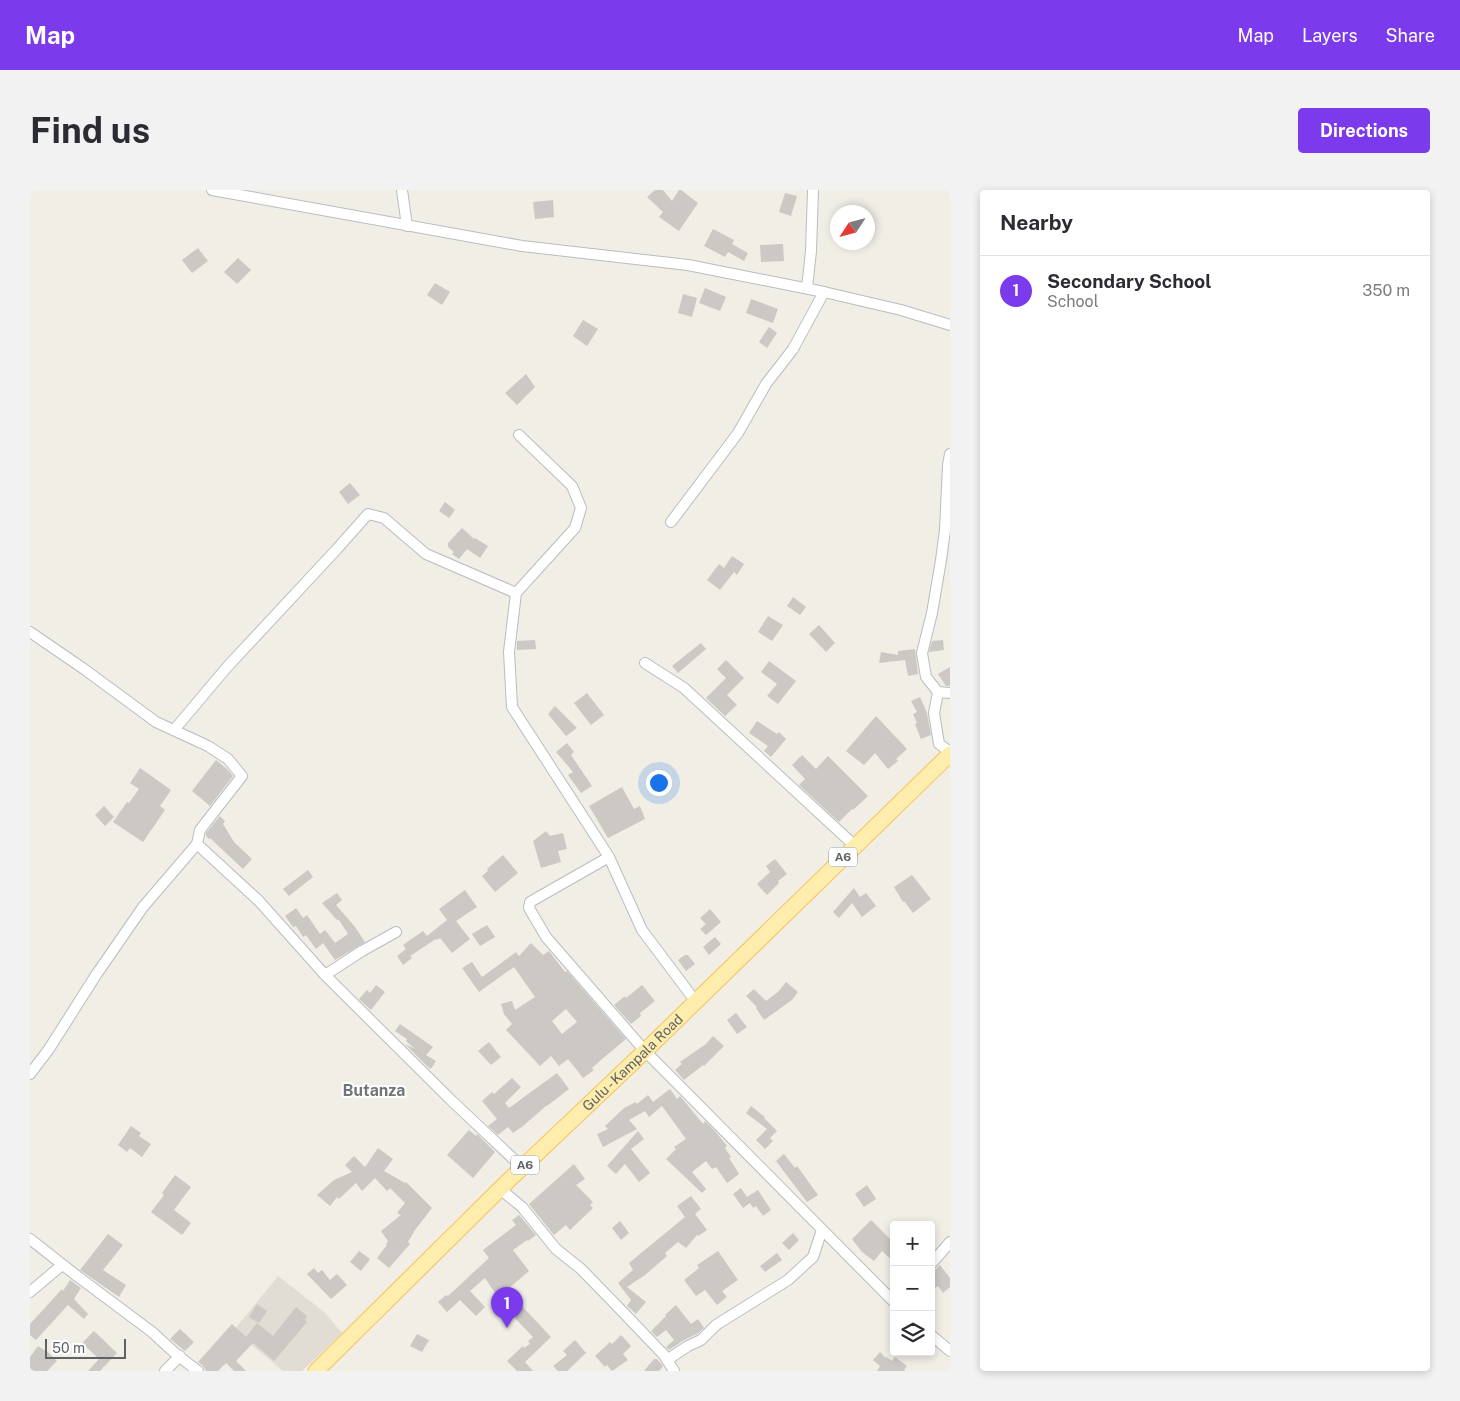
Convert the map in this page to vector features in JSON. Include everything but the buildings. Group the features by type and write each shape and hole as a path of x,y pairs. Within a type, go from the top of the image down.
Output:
{"main road":[{"name":"Gulu - Kampala Road","path":"316,1371 500,1189 696,1002 950,753"}],"street":[{"path":"212,190 522,246 688,265 807,288 901,310 950,325"},
{"path":"402,190 407,226"},
{"path":"807,288 811,251 813,190"},
{"path":"671,522 738,433 766,384 793,349 824,292"},
{"path":"519,435 572,486 580,508 575,528 516,593 509,652 512,708 609,857 642,930 696,1002"},
{"path":"950,454 941,560 932,613 922,653 926,677 938,692 950,693"},
{"path":"174,730 228,666 368,514 384,518 426,554 516,593"},
{"path":"30,632 156,722 208,746 228,759 242,776 200,830 197,844 143,907 96,975 49,1049 30,1074"},
{"path":"646,663 684,688 854,846"},
{"path":"938,692 934,713 939,744 950,753"},
{"path":"197,844 259,901 325,975 452,1102 522,1168"},
{"path":"609,857 530,902 529,908 546,937 645,1051 890,1298"},
{"path":"325,975 396,932"},
{"path":"500,1189 522,1207 556,1249 581,1269 658,1348 674,1371"},
{"path":"667,1360 701,1340 716,1326 788,1280 813,1257 822,1230"},
{"path":"30,1239 152,1332 198,1371"},
{"path":"935,1259 950,1242"},
{"path":"30,1292 62,1265"},
{"path":"935,1338 950,1351"},
{"path":"165,1371 180,1356"}],"shaded area":[{"path":"278,1276 324,1312 342,1333 302,1371 283,1371 234,1330"}],"place":[{"name":"Secondary School","path":"507,1328"}],"district":[{"name":"Butanza","path":"374,1090"}]}
